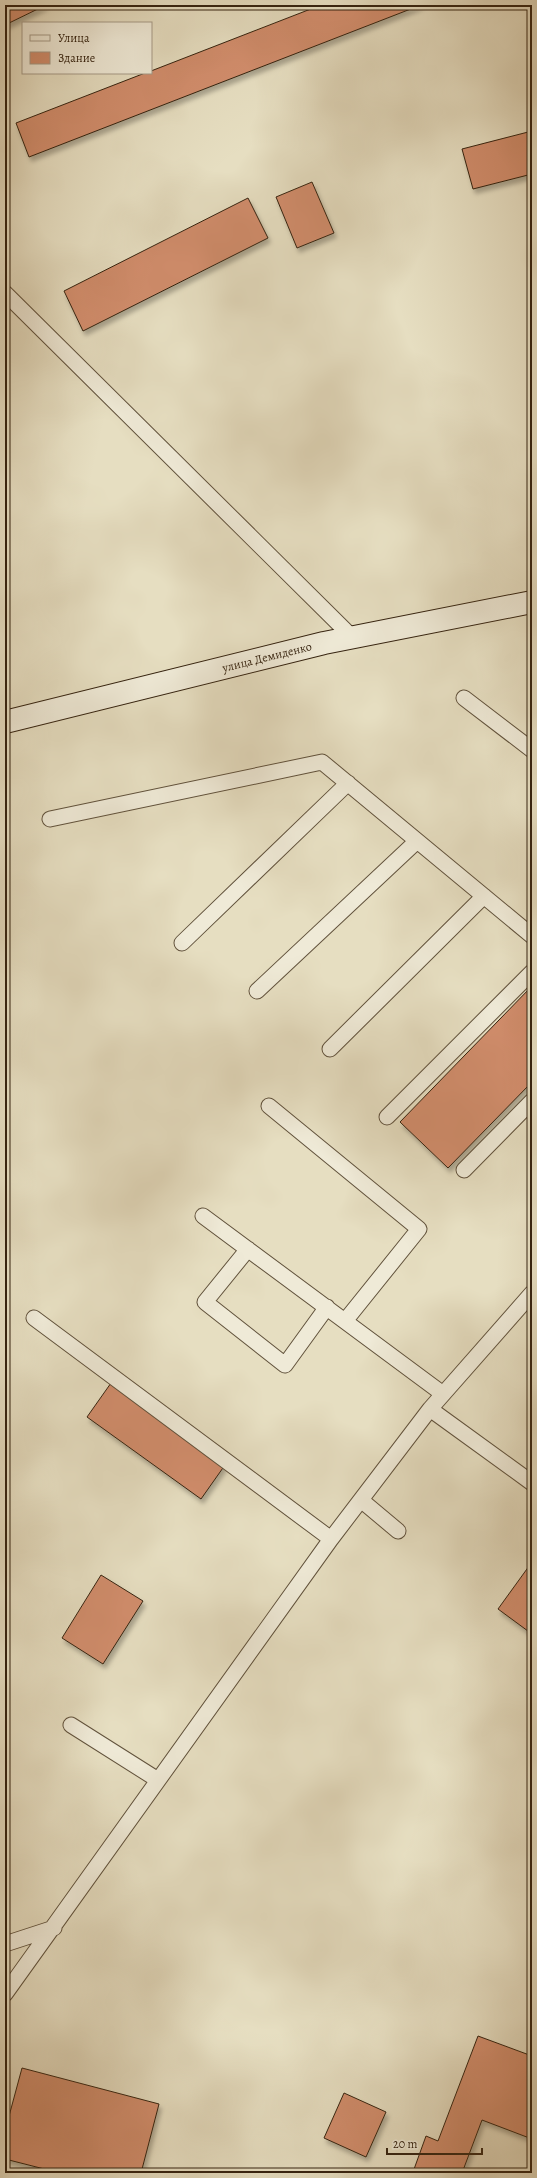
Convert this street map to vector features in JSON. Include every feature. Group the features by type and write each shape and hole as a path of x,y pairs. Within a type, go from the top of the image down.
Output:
{"main road":[{"name":"улица Демиденко","path":"5,722 353,638 532,602"}],"lane":[{"path":"5,293 353,638"},
{"path":"464,698 532,750"},
{"path":"50,819 322,762 532,936"},
{"path":"182,943 348,783"},
{"path":"257,991 417,840"},
{"path":"330,1050 484,896"},
{"path":"387,1117 532,972"},
{"path":"464,1170 532,1101"},
{"path":"269,1106 418,1229 345,1321"},
{"path":"203,1216 443,1394"},
{"path":"248,1248 205,1302 285,1365 327,1308"},
{"path":"5,1994 54,1928 158,1780 331,1540 430,1409 532,1293"},
{"path":"34,1318 331,1540"},
{"path":"430,1409 532,1483"},
{"path":"362,1500 398,1530"},
{"path":"71,1725 158,1780"},
{"path":"5,1944 54,1928"}],"building":[{"path":"5,5 46,5 5,25"},
{"path":"321,5 421,5 29,157 16,123 142,74 152,74 152,71"},
{"path":"532,131 532,174 473,189 462,149"},
{"path":"312,182 334,233 297,248 276,197"},
{"path":"248,198 268,238 83,331 64,291"},
{"path":"532,986 532,1082 448,1168 400,1122"},
{"path":"111,1383 225,1465 201,1499 87,1417"},
{"path":"532,1562 532,1634 498,1609"},
{"path":"101,1575 143,1601 103,1664 62,1638"},
{"path":"478,2036 532,2056 532,2139 482,2120 462,2173 413,2172 426,2136 438,2141"},
{"path":"22,2068 159,2104 141,2173 60,2173 5,2159 5,2131"},
{"path":"344,2093 386,2112 366,2157 324,2138"}]}
